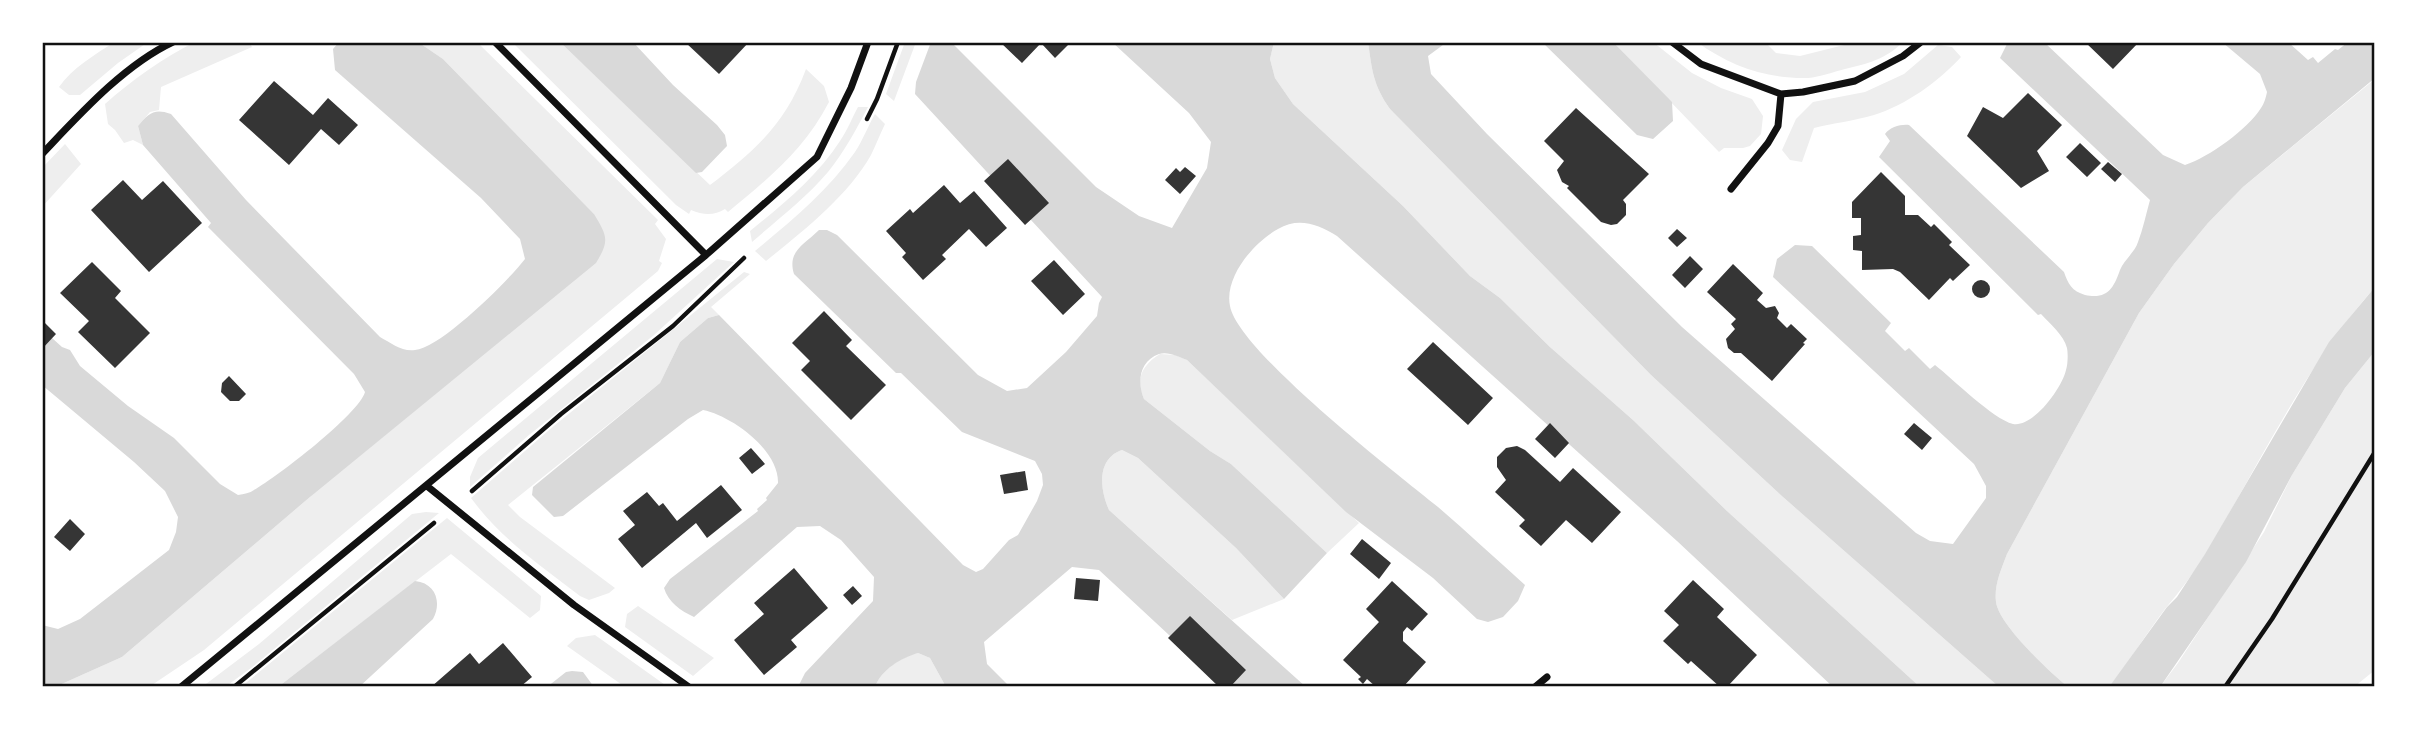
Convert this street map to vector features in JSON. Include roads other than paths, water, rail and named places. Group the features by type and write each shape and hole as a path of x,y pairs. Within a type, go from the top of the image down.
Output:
{"street":[{"path":"42,154 84,110 151,52 173,42"},
{"path":"495,42 705,255"},
{"path":"181,687 705,255 817,156 851,88 868,42"},
{"path":"1672,42 1701,64 1781,94 1855,81 1903,56 1921,42"},
{"path":"1731,189 1768,144 1778,126 1781,94"},
{"path":"427,486 575,605 689,687"},
{"path":"1535,687 1547,677"}]}
